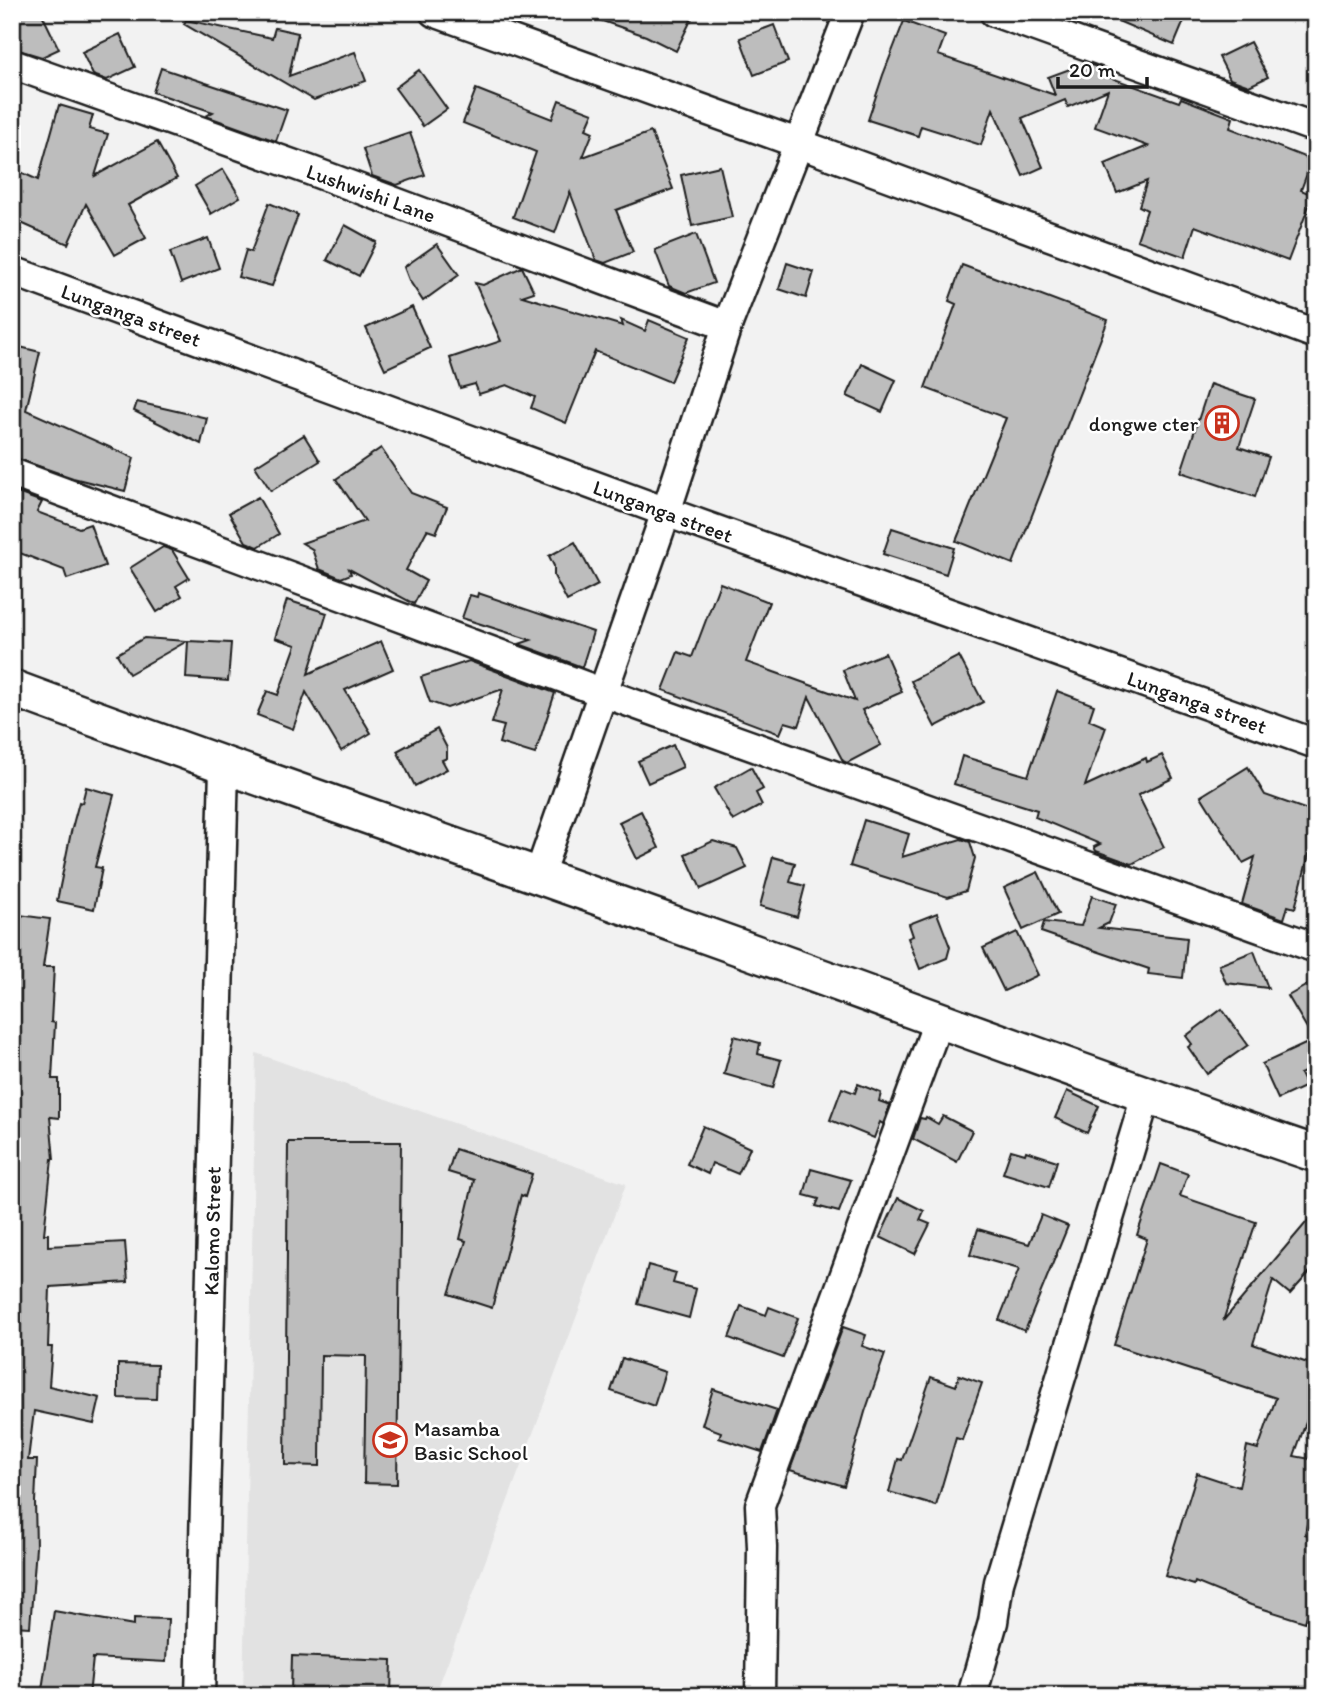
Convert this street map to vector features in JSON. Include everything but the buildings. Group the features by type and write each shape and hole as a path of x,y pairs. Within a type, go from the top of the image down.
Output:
{"street":[{"path":"433,12 1316,334"},
{"path":"539,875 666,512 727,326 850,12"},
{"path":"994,12 1316,128"},
{"name":"Lushwishi Lane","path":"12,64 309,170 727,326"},
{"name":"Lunganga street","path":"12,271 666,512 1316,744"},
{"path":"12,474 149,522 601,692 1316,948"},
{"path":"12,688 224,767 539,875 939,1018 1146,1096 1316,1154"},
{"name":"Kalomo Street","path":"200,1696 224,767"},
{"path":"760,1696 760,1505 939,1018"},
{"path":"972,1696 993,1622 999,1582 1146,1096"}],"shaded area":[{"name":"Masamba Basic School","path":"256,1053 626,1184 435,1696 243,1696"}],"place":[{"name":"dongwe cter","path":"1222,423"},
{"name":"Masamba Basic School","path":"390,1440"}]}
